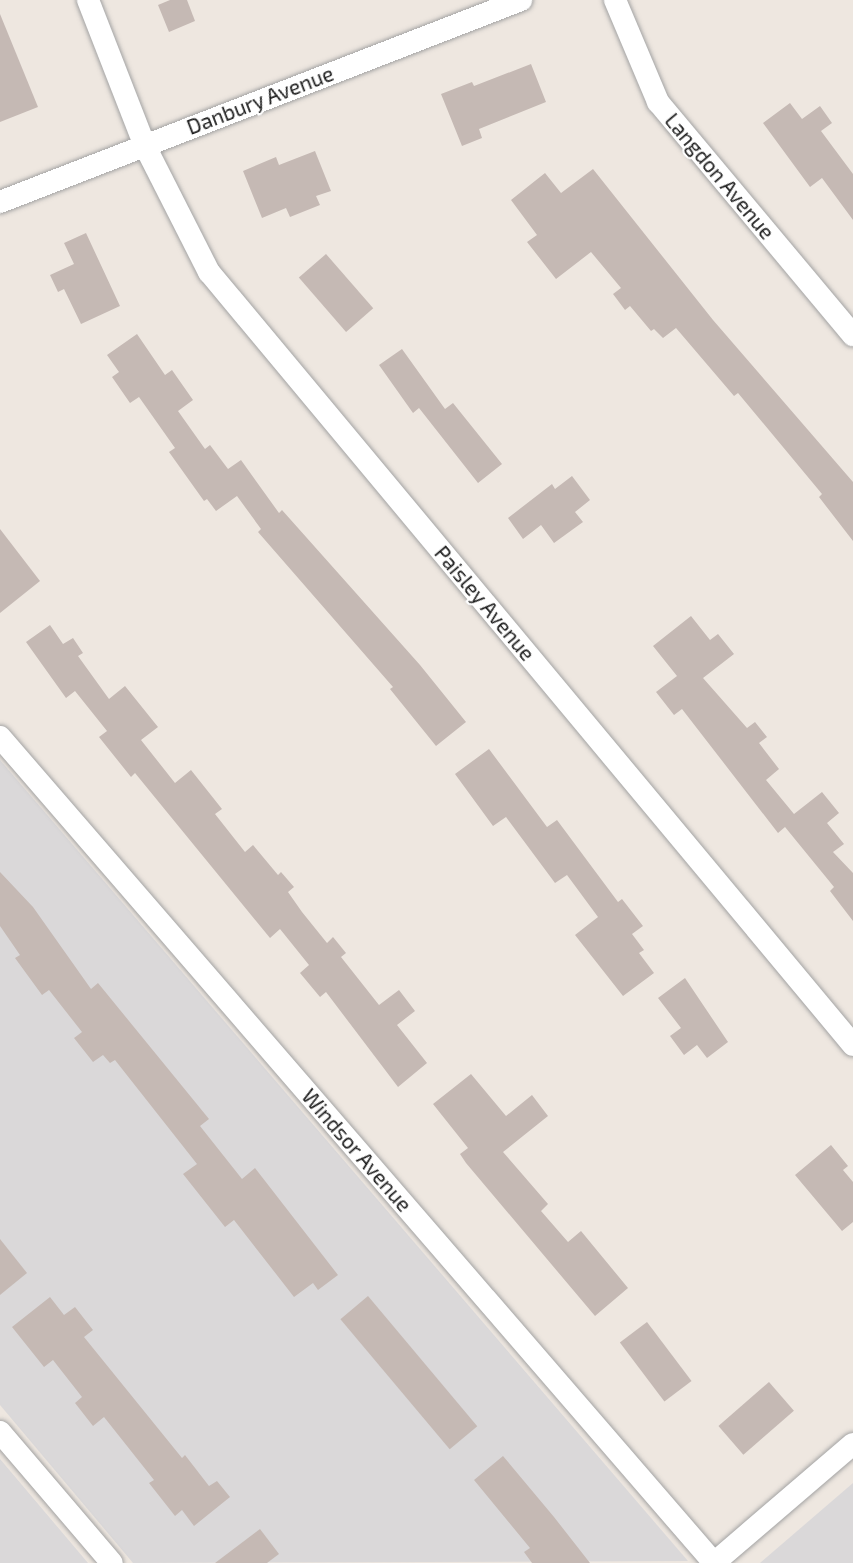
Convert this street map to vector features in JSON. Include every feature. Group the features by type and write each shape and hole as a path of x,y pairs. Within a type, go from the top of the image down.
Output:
{"street":[{"name":"Paisley Avenue","path":"88,0 144,144 209,272 853,1044"},
{"name":"Danbury Avenue","path":"0,202 144,144 521,0"},
{"name":"Langdon Avenue","path":"615,0 658,102 853,335"},
{"name":"Windsor Avenue","path":"0,737 714,1563"},
{"path":"0,1432 112,1563"},
{"path":"714,1563 853,1444"}],"shaded area":[{"path":"0,760 688,1561 133,1563 0,1405"},
{"path":"0,1459 88,1563 0,1563"},
{"path":"853,1483 853,1563 760,1563"}],"building":[{"path":"170,0 187,0 195,21 169,32 158,5"},
{"path":"0,14 38,107 0,122"},
{"path":"531,64 546,102 479,129 482,138 462,146 441,94 472,82 474,86"},
{"path":"790,103 802,119 820,106 832,123 821,131 853,174 853,220 822,178 810,187 763,123"},
{"path":"315,151 331,191 316,196 320,205 290,217 286,208 262,218 243,171 276,157 279,165"},
{"path":"593,169 713,320 853,482 853,541 819,497 822,494 738,393 734,396 676,328 663,338 654,329 651,331 630,306 625,310 613,294 621,288 591,252 556,279 527,242 537,235 511,200 545,173 561,193"},
{"path":"86,233 120,306 81,324 64,289 58,292 50,275 74,264 64,243"},
{"path":"326,254 373,308 346,332 299,278"},
{"path":"137,334 165,375 172,370 193,400 178,411 205,449 210,445 228,469 241,460 279,513 282,510 420,665 466,722 436,746 390,689 393,687 258,532 261,529 237,496 216,511 207,499 204,501 169,452 175,448 139,397 130,403 112,377 119,372 107,355"},
{"path":"402,349 445,409 453,403 502,464 478,483 419,408 413,413 379,365"},
{"path":"572,476 590,500 575,512 583,522 554,543 541,525 523,539 508,518 552,484 555,489"},
{"path":"0,529 40,581 0,613"},
{"path":"691,616 710,640 718,634 734,654 703,678 747,728 755,722 767,737 759,743 779,769 766,780 794,814 822,792 839,813 827,823 844,844 833,852 853,873 853,921 830,891 834,887 785,827 778,833 682,709 674,715 656,692 677,676 653,646"},
{"path":"50,625 63,644 73,638 83,653 78,656 109,699 125,686 158,727 141,740 175,783 191,770 222,809 215,814 245,852 253,845 278,875 281,872 294,887 288,892 302,912 327,943 333,937 346,953 341,957 379,1005 399,990 415,1011 397,1025 427,1063 398,1087 326,992 320,997 300,973 309,965 280,929 270,938 135,773 131,777 99,737 107,731 75,691 66,698 26,642"},
{"path":"489,749 547,827 557,820 618,902 622,899 643,926 632,934 644,950 639,953 654,973 623,996 575,935 598,917 567,875 555,883 506,817 493,826 455,774"},
{"path":"0,872 33,907 91,989 98,983 209,1119 200,1126 242,1179 255,1168 338,1275 318,1290 313,1283 294,1297 234,1220 225,1227 183,1174 197,1164 115,1060 110,1063 103,1055 93,1062 74,1038 82,1032 49,990 42,995 15,958 20,955 0,926"},
{"path":"685,978 728,1042 707,1058 697,1045 684,1055 670,1036 681,1028 658,998"},
{"path":"471,1074 506,1116 532,1095 548,1116 503,1152 548,1204 541,1211 568,1242 581,1231 628,1288 595,1316 466,1163 460,1154 468,1148 433,1104"},
{"path":"831,1145 848,1166 843,1170 853,1182 853,1222 842,1231 795,1175"},
{"path":"0,1239 27,1273 0,1295"},
{"path":"368,1296 477,1426 450,1449 340,1319"},
{"path":"50,1297 64,1315 75,1307 93,1330 84,1337 182,1458 185,1455 209,1486 217,1481 230,1497 194,1526 182,1510 175,1516 149,1483 154,1480 104,1417 93,1426 75,1403 82,1397 53,1360 44,1367 12,1327"},
{"path":"647,1322 692,1381 664,1402 620,1342"},
{"path":"769,1382 794,1411 743,1455 718,1426"},
{"path":"503,1456 590,1563 532,1563 524,1552 530,1548 474,1480"},
{"path":"260,1529 279,1554 267,1563 215,1563"}]}
